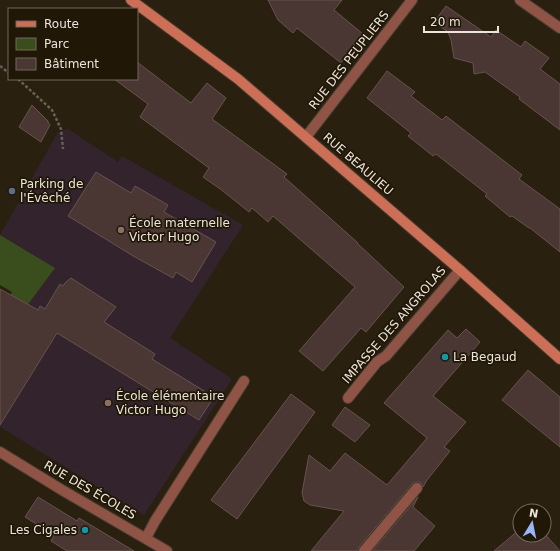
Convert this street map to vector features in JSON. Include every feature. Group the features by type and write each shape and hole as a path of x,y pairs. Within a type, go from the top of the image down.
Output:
{"street":[{"name":"RUE BEAULIEU","path":"131,0 238,79 306,136 560,359"},
{"name":"RUE DES PEUPLIERS","path":"306,136 412,0"},
{"path":"520,0 560,28"},
{"name":"IMPASSE DES ANGROLAS","path":"348,398 377,362 386,356 460,270"},
{"path":"146,538 155,521 244,381"},
{"name":"RUE DES ÉCOLES","path":"0,452 167,551"},
{"path":"364,551 417,488"}],"path":[{"path":"0,66 8,72"},
{"path":"19,80 52,110 61,129 63,149"}],"shaded area":[{"path":"68,129 118,162 122,156 243,225 170,338 232,379 144,515 0,427 0,342 54,268 0,235 58,132"}],"green space":[{"path":"0,235 55,268 0,342 0,315 12,292 0,285"}],"building":[{"path":"268,0 342,0 334,10 363,34 341,63 297,28 293,33 278,20"},
{"path":"446,6 491,37 496,30 521,47 525,41 549,58 540,69 560,84 560,130 519,99 520,97 485,72 474,74 473,63 454,58 448,32 434,22"},
{"path":"138,63 191,103 207,83 226,98 212,119 287,174 284,177 358,243 404,287 366,332 361,328 323,371 299,351 355,287 273,216 268,222 252,208 249,212 203,177 209,168 140,117 148,104 115,80 138,80"},
{"path":"387,71 415,92 411,96 442,120 446,116 522,175 519,179 560,209 560,252 530,228 512,216 510,217 485,196 487,194 436,154 433,156 408,136 411,133 367,98"},
{"path":"32,105 50,125 41,142 19,127"},
{"path":"96,172 131,193 135,186 168,205 164,212 216,242 192,282 176,272 173,278 135,257 68,216"},
{"path":"71,278 116,307 104,322 155,354 152,359 214,397 199,420 57,333 0,425 0,289 38,310 40,306 45,309 60,284 63,286"},
{"path":"466,329 480,342 433,396 466,422 444,447 450,451 423,487 419,482 412,484 359,547 358,551 311,551 344,511 310,505 304,501 302,493 309,455 330,471 345,453 387,485 427,438 384,403 448,330 457,338"},
{"path":"528,370 560,397 560,447 502,400"},
{"path":"291,394 315,412 237,519 211,500"},
{"path":"345,407 370,425 355,442 332,425"},
{"path":"38,497 77,521 79,518 134,551 67,551 51,541 54,535 25,517"},
{"path":"418,497 413,507 435,526 414,551 372,551"},
{"path":"512,536 512,543 552,542 560,551 494,551"}],"place":[{"name":"Parking de l'Évêché","path":"12,191"},
{"name":"École maternelle Victor Hugo","path":"121,230"},
{"name":"La Begaud","path":"445,357"},
{"name":"École élémentaire Victor Hugo","path":"108,403"},
{"name":"Les Cigales","path":"85,530"}]}
